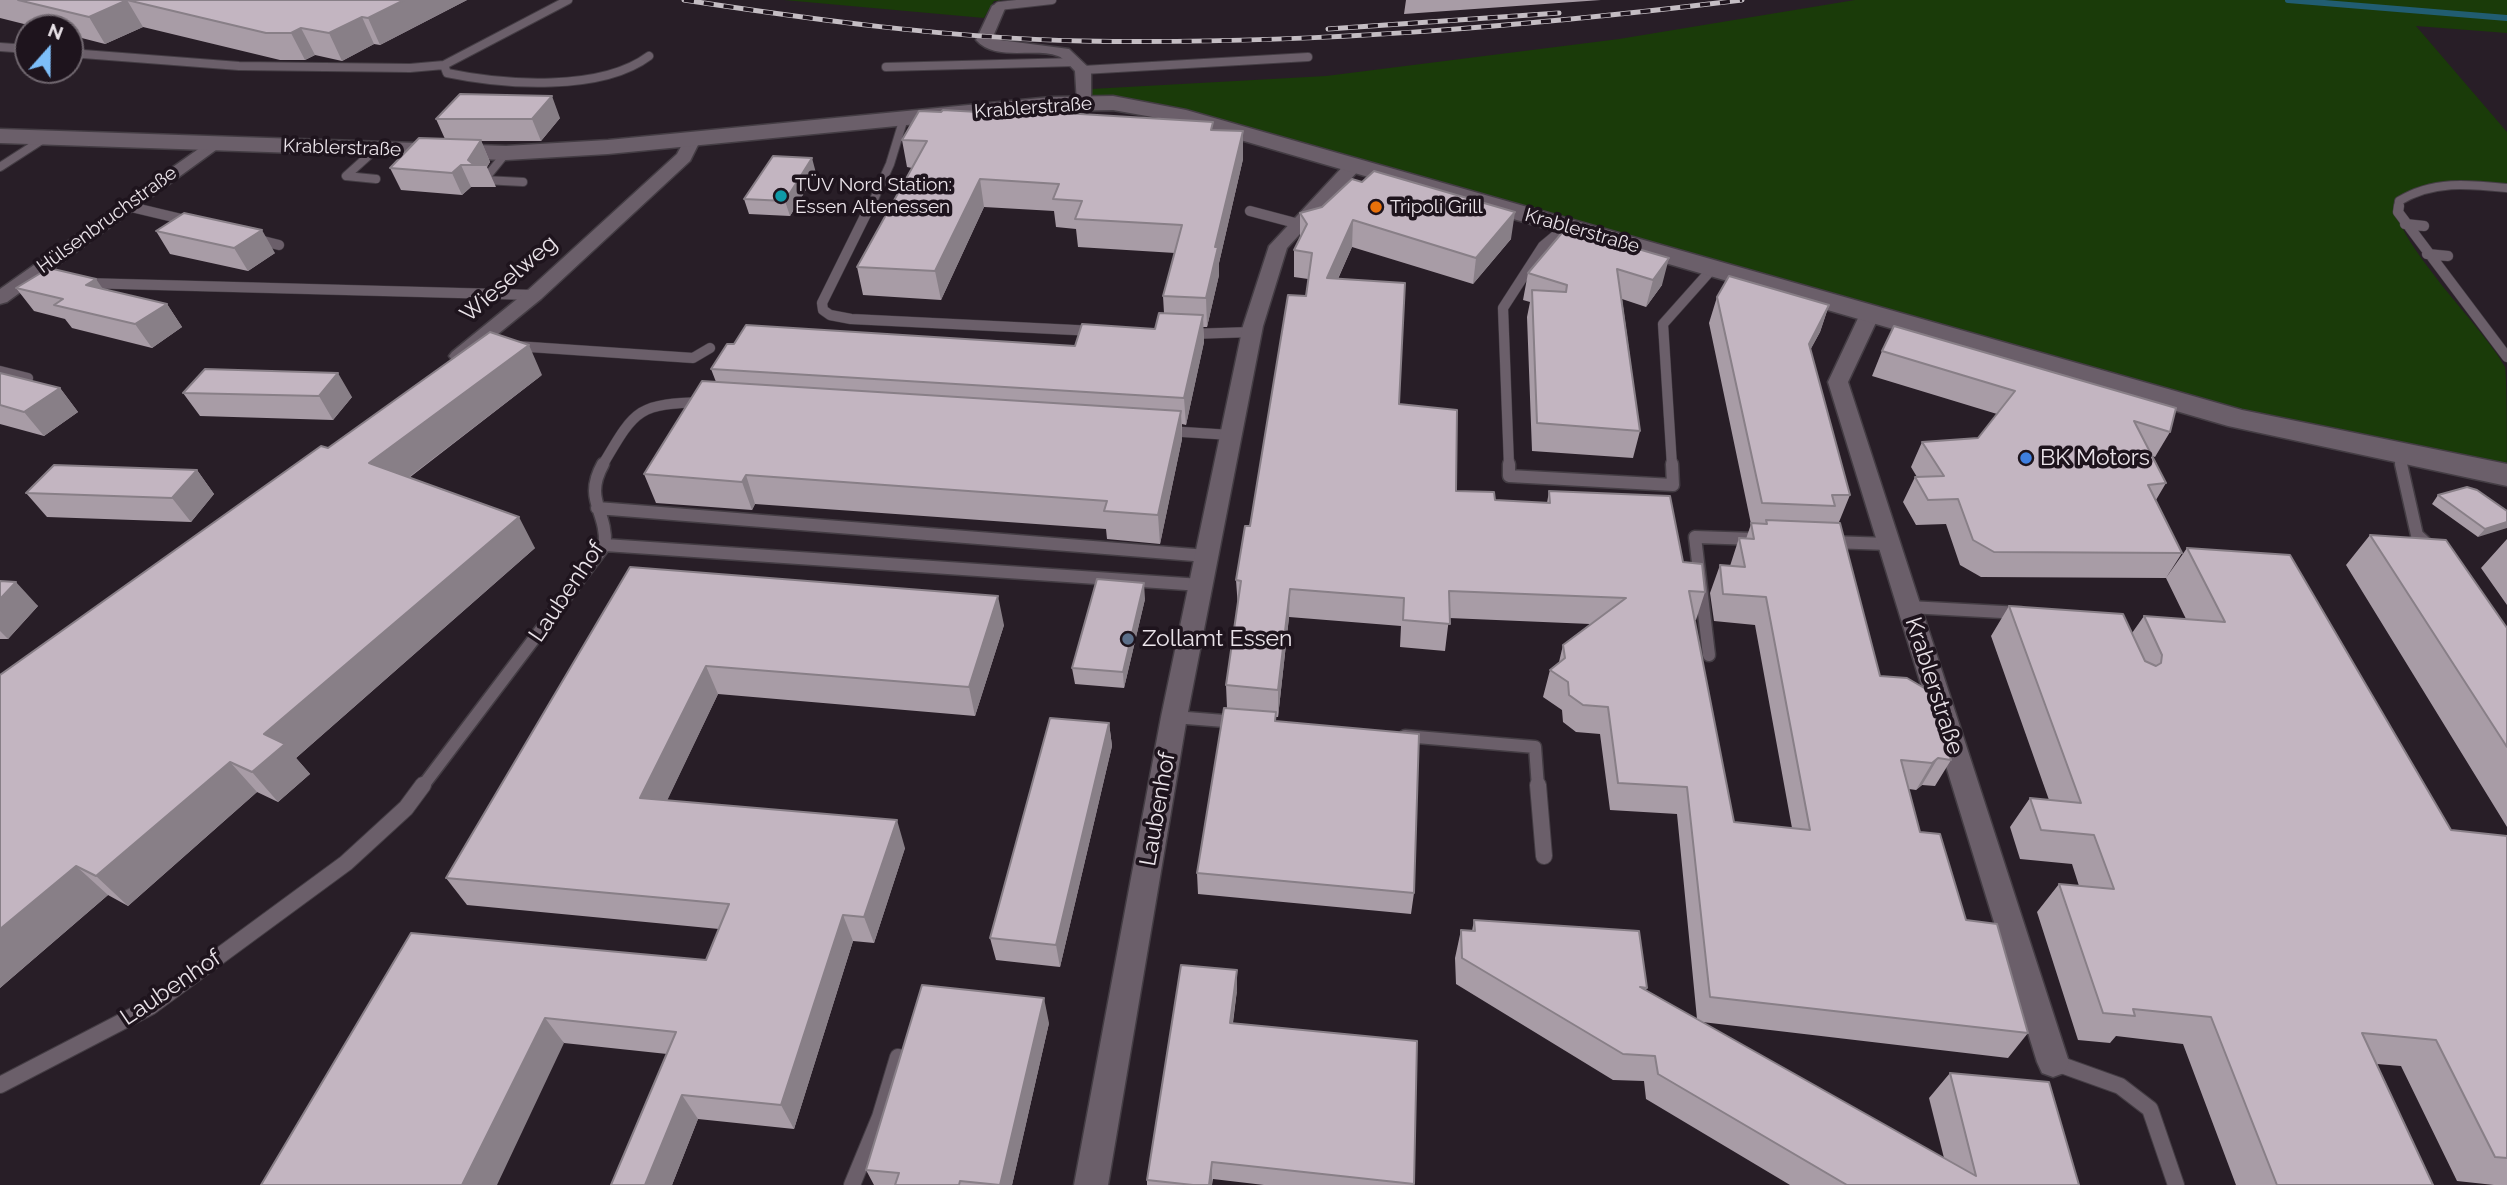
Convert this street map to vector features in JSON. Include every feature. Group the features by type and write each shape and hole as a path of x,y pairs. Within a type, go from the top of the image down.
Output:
{"street":[{"path":"999,6 984,40 991,45 1064,52 1080,66 1085,103"},
{"name":"Krablerstraße","path":"0,136 506,153 693,139 1085,103 1113,103 1167,112 2239,419 2399,455 2507,475"},
{"name":"Wieselweg","path":"446,366 492,344 534,295 684,157 693,139"},
{"name":"Hülsenbruchstraße","path":"0,298 30,282 126,206 214,143"},
{"name":"Laubenhof","path":"1091,1185 1174,717 1252,332 1278,246 1354,165"},
{"name":"Krablerstraße","path":"1870,314 1838,382 2053,1062"}],"lane":[{"path":"84,54 313,68 410,68 444,65 468,55 568,0"},
{"path":"999,6 1052,0"},
{"path":"444,65 447,73 464,78 610,77 635,67 649,56"},
{"path":"886,67 1080,66 1308,57"},
{"path":"904,118 901,134 864,219 839,262 822,303 823,310 830,315 851,319 1076,332 1101,330"},
{"path":"0,167 45,138"},
{"path":"376,149 345,176 376,179"},
{"path":"506,153 484,180 523,182"},
{"path":"2507,188 2461,184 2415,190 2399,201 2398,212 2507,357"},
{"path":"126,206 203,224"},
{"path":"1250,211 1299,224"},
{"path":"2405,224 2424,226"},
{"path":"1567,226 1543,246 1503,308 1509,475 1672,485 1663,324 1713,269"},
{"path":"241,235 279,245"},
{"path":"2427,254 2448,256"},
{"path":"76,282 534,295"},
{"path":"1174,333 1212,335 1252,332"},
{"path":"492,344 693,358 710,348"},
{"path":"0,371 28,378"},
{"name":"Laubenhof","path":"0,1085 150,1007 346,863 406,808 464,736 605,545 606,528 597,508 593,482 628,421 643,409 662,403 715,402"},
{"path":"1151,430 1231,435"},
{"path":"2399,455 2417,535 2438,554"},
{"path":"597,508 1207,556"},
{"path":"1709,654 1695,537 1765,540"},
{"path":"1820,542 1889,544"},
{"path":"605,545 1201,585"},
{"path":"1909,607 2033,614"},
{"path":"1174,717 1257,724"},
{"path":"1396,736 1535,747 1544,856"},
{"path":"852,1185 880,1117 898,1057"},
{"path":"2053,1062 2120,1086 2150,1109 2176,1185"}],"green space":[{"path":"784,0 1004,0 994,1 984,18"},
{"path":"1855,0 2507,0 2507,33 2416,26 2507,132 2507,187 2435,185 2408,192 2395,199 2397,216 2407,237 2505,367 2507,468 2247,413 1366,163 1092,99 1091,89 1326,76 1619,39"}],"building":[{"path":"18,0 127,0 89,17"},
{"path":"127,0 404,0 329,33 301,28 291,33 266,33"},
{"path":"460,94 552,96 532,119 436,119"},
{"path":"1014,110 1213,122 1211,130 1243,131 1215,247 1218,247 1206,298 1163,296 1182,225 1075,219 1082,201 1053,199 1059,184 980,179 935,271 857,267 927,141 902,140 919,111 1013,114"},
{"path":"419,138 481,140 468,160 473,164 486,165 461,165 452,173 390,168"},
{"path":"773,156 812,158 785,201 744,199"},
{"path":"1374,171 1515,212 1476,258 1353,220 1327,278 1405,283 1399,404 1457,410 1456,491 1494,492 1495,500 1550,503 1549,491 1670,496 1683,562 1702,564 1705,592 1689,591 1734,822 1810,830 1766,597 1723,594 1720,565 1745,567 1739,538 1754,539 1751,523 1767,524 1766,520 1840,523 1880,676 1907,678 1931,692 1936,710 1945,717 1949,729 1943,733 1951,760 1938,758 1932,763 1901,760 1920,832 1940,834 1966,920 1997,924 2028,1033 1710,997 1687,787 1618,783 1608,707 1583,705 1569,695 1568,682 1550,670 1565,658 1563,645 1626,598 1449,591 1450,624 1403,620 1404,598 1290,589 1278,690 1226,685 1241,581 1236,580 1245,526 1250,526 1288,295 1306,296 1312,253 1294,250 1307,224 1300,213 1322,207 1352,179 1362,182"},
{"path":"184,213 262,230 234,248 156,231"},
{"path":"1566,228 1669,258 1653,280 1617,269 1640,431 1537,423 1532,290 1566,292 1567,285 1528,273"},
{"path":"49,268 96,279 86,285 167,304 135,324 54,305 63,299 16,288"},
{"path":"1729,276 1829,305 1809,344 1850,495 1832,495 1835,506 1762,503 1717,297"},
{"path":"1159,313 1203,315 1184,398 711,369 727,344 734,344 746,325 1075,346 1082,324 1155,329"},
{"path":"1894,326 2176,408 2170,432 2134,421 2166,483 2148,485 2182,553 1994,552 1973,540 1958,499 1928,500 1915,477 1944,476 1922,442 1978,438 2015,391 1882,351"},
{"path":"490,332 529,345 369,463 519,517 264,734 285,744 252,772 230,762 96,876 76,866 0,929 0,675 321,446 328,448"},
{"path":"205,369 338,373 319,396 183,393"},
{"path":"0,373 60,388 24,412 0,405"},
{"path":"702,381 1181,411 1158,515 1104,511 1107,501 746,475 742,482 644,474"},
{"path":"54,465 197,470 172,498 26,493"},
{"path":"2467,487 2477,490 2507,511 2507,522 2485,529 2438,495"},
{"path":"2370,535 2446,540 2507,628 2507,747"},
{"path":"2187,548 2290,555 2451,830 2507,836 2507,1158 2495,1157 2436,1040 2362,1033 2433,1185 2277,1185 2211,1017 2133,1009 2135,1016 2103,1013 2059,884 2114,889 2094,835 2041,830 2030,798 2081,803 2009,606 2123,614 2145,661 2156,666 2161,663 2162,655 2144,616 2225,622"},
{"path":"630,567 998,596 969,687 706,666 640,798 897,820 864,917 843,915 781,1105 682,1095 645,1185 611,1185 676,1032 545,1018 462,1185 261,1185 411,933 706,960 729,904 446,878"},
{"path":"1097,579 1144,583 1123,672 1072,668"},
{"path":"0,581 16,582 0,599"},
{"path":"1224,708 1276,712 1275,721 1419,734 1414,893 1197,873"},
{"path":"1050,718 1109,723 1056,945 990,938"},
{"path":"1474,920 1639,931 1647,988 1640,987 1976,1176 1950,1073 2049,1082 2079,1185 1847,1185 1658,1074 1655,1056 1623,1054 1462,958 1461,930 1475,931"},
{"path":"1181,965 1237,970 1230,1023 1417,1041 1414,1184 1212,1162 1209,1185 1147,1180"},
{"path":"922,985 1044,998 1000,1185 960,1181 959,1185 895,1185 899,1173 866,1170"}],"waterway":[{"path":"2288,0 2507,18"}],"railway":[{"path":"684,0 932,32 1082,41 1248,40 1413,32 1742,0"},
{"path":"1328,29 1559,13"}],"place":[{"name":"TÜV Nord Station: Essen Altenessen","path":"781,196"},
{"name":"Tripoli Grill","path":"1376,207"},
{"name":"BK Motors","path":"2026,458"},
{"name":"Zollamt Essen","path":"1128,639"}]}
